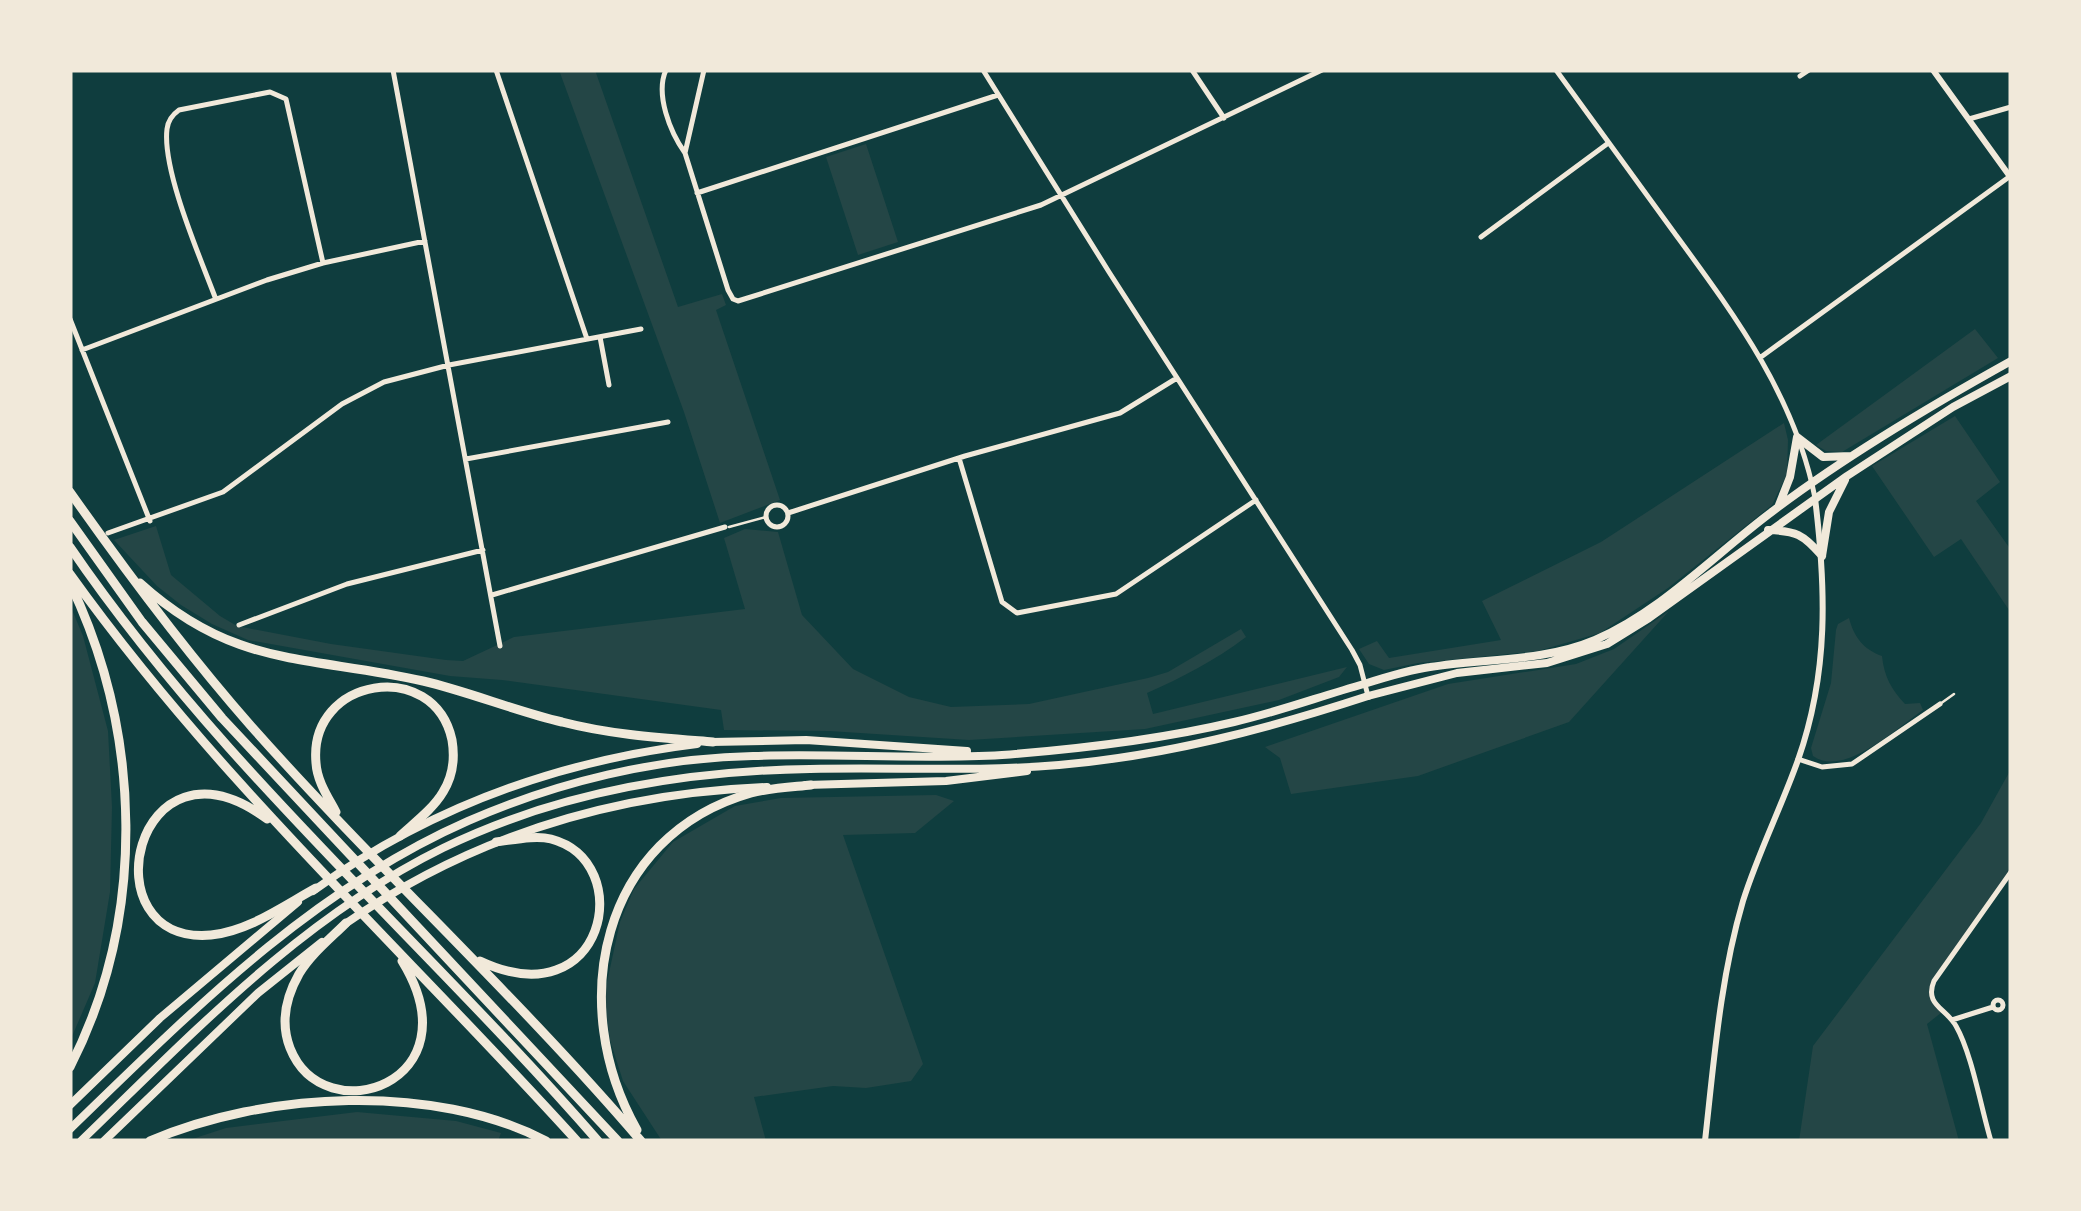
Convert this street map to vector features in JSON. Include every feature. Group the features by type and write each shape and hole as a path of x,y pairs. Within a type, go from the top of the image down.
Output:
{"highway":[{"path":"70,492 182,645 253,728 642,1141"},
{"path":"70,522 142,622 222,718 618,1141"},
{"path":"70,547 131,631 210,728 598,1141"},
{"path":"117,559 180,616 248,649 279,658 418,680 584,728 714,742"},
{"path":"70,574 160,693 288,836 577,1141"},
{"path":"70,583 109,682 118,722 126,821 123,888 109,966 70,1067"},
{"path":"342,824 316,766 316,745 322,725 350,695 369,687 390,686 428,701 442,716 451,735 454,756 442,795 400,836"},
{"path":"642,1141 617,1089 602,1032 601,984 618,909 639,868 689,823 752,793 811,785"},
{"path":"288,836 231,798 193,796 160,813 147,828 140,845 138,883 157,916 172,928 208,935 251,924 316,888"},
{"path":"473,958 513,975 551,973 583,952 594,936 599,917 596,879 586,862 571,849 550,839 496,842"},
{"path":"346,923 310,958 284,1014 292,1054 320,1082 349,1090 378,1087 404,1070 420,1045 423,1005 392,946"},
{"path":"150,1141 253,1111 357,1101 441,1107 514,1125 546,1141"}],"main road":[{"path":"70,1129 204,1001 327,900 393,858 522,800 593,779 669,764 750,756 996,755 1101,746 1197,730 1289,708 1431,667 1554,653 1620,627 1670,593 1778,507 2011,361"},
{"path":"104,1141 258,993 346,923 413,881 496,842 564,818 638,800 711,790 999,776 1200,744 1457,673 1546,663 1607,644 1847,476 1953,407 2011,376"},
{"path":"1778,507 1790,476 1797,437 1823,456 1855,456"},
{"path":"1822,556 1830,512 1847,476"},
{"path":"1768,530 1794,531 1822,556"},
{"path":"70,1105 160,1018 316,888 400,836 485,796 628,754 714,742 806,740 996,755"},
{"path":"81,1141 236,991 337,910 402,870 472,835 526,814 598,793 672,778 771,770 1056,766"}],"street":[{"path":"393,70 500,646"},
{"path":"496,70 587,339"},
{"path":"666,70 661,92 733,299 1041,205 1322,70"},
{"path":"684,153 704,70"},
{"path":"983,70 1352,650 1368,696"},
{"path":"1192,70 1224,118"},
{"path":"1556,70 1761,357 1797,437 1815,498 1825,613 1820,674 1798,759 1754,868 1734,937 1720,1007 1705,1141"},
{"path":"1800,76 1809,70"},
{"path":"1761,357 2010,177 1932,70"},
{"path":"215,297 173,172 166,126 180,110 270,92 286,99 291,106 323,263"},
{"path":"697,192 998,95"},
{"path":"1969,119 2011,107"},
{"path":"1481,238 1608,143"},
{"path":"82,350 215,297 323,263 425,241"},
{"path":"70,319 150,520"},
{"path":"108,534 223,492 342,404 384,382 449,365 641,329"},
{"path":"600,337 610,385"},
{"path":"788,513 959,458 1120,413 1177,378"},
{"path":"466,459 668,422"},
{"path":"959,458 1002,602 1017,613 1116,594 1256,500"},
{"path":"774,505 783,506 788,513 786,522 779,527 770,524 766,517 774,505"},
{"path":"492,596 725,528"},
{"path":"240,624 347,584 483,550"},
{"path":"1798,759 1822,767 1852,764 1940,704"},
{"path":"1990,1141 1961,1038 1952,1020 1934,1004 1930,994 1943,968 2011,872"},
{"path":"1952,1020 1993,1007"}],"lane":[{"path":"725,528 766,517"},
{"path":"1940,704 1954,694"}],"shaded area":[{"path":"559,70 595,70 678,307 722,294 726,305 716,310 780,500 720,523 684,412"},
{"path":"866,144 898,242 858,255 826,157"},
{"path":"1975,329 1998,358 1842,452 1826,451 1816,445"},
{"path":"1955,416 2000,482 1976,501 2011,550 2011,613 1961,539 1934,557 1872,466"},
{"path":"1784,423 1787,474 1772,505 1668,588 1600,633 1538,651 1384,670 1369,664 1359,649 1377,641 1389,658 1501,640 1482,601 1601,542"},
{"path":"156,526 171,575 237,626 446,660 463,661 514,637 745,609 724,538 745,529 778,532 802,615 853,669 909,697 951,707 1029,704 1148,678 1168,672 1241,629 1246,637 1234,646 1147,693 1153,714 1347,667 1339,677 1279,700 1145,729 969,740 829,731 724,730 721,710 450,676 248,640 181,605 157,586 114,540"},
{"path":"70,605 83,636 108,731 112,807 110,892 95,983 70,1041"},
{"path":"1669,611 1569,722 1418,776 1291,794 1280,758 1265,747 1448,684 1576,664 1614,649"},
{"path":"1849,618 1860,642 1882,656 1886,676 1900,698 1905,704 1920,703 1923,710 1855,756 1826,761 1813,756 1811,748 1831,683 1836,630 1838,624"},
{"path":"2011,769 2011,871 1930,987 1942,1012 1927,1024 1959,1141 1799,1141 1813,1046 1981,823"},
{"path":"936,795 954,801 915,833 843,835 923,1064 911,1081 754,1097 766,1141 662,1141 623,1081 610,1040 604,996 620,922 634,889 673,842 735,806 781,798"},
{"path":"357,1112 456,1121 501,1133 498,1141 186,1141 226,1128"}]}
